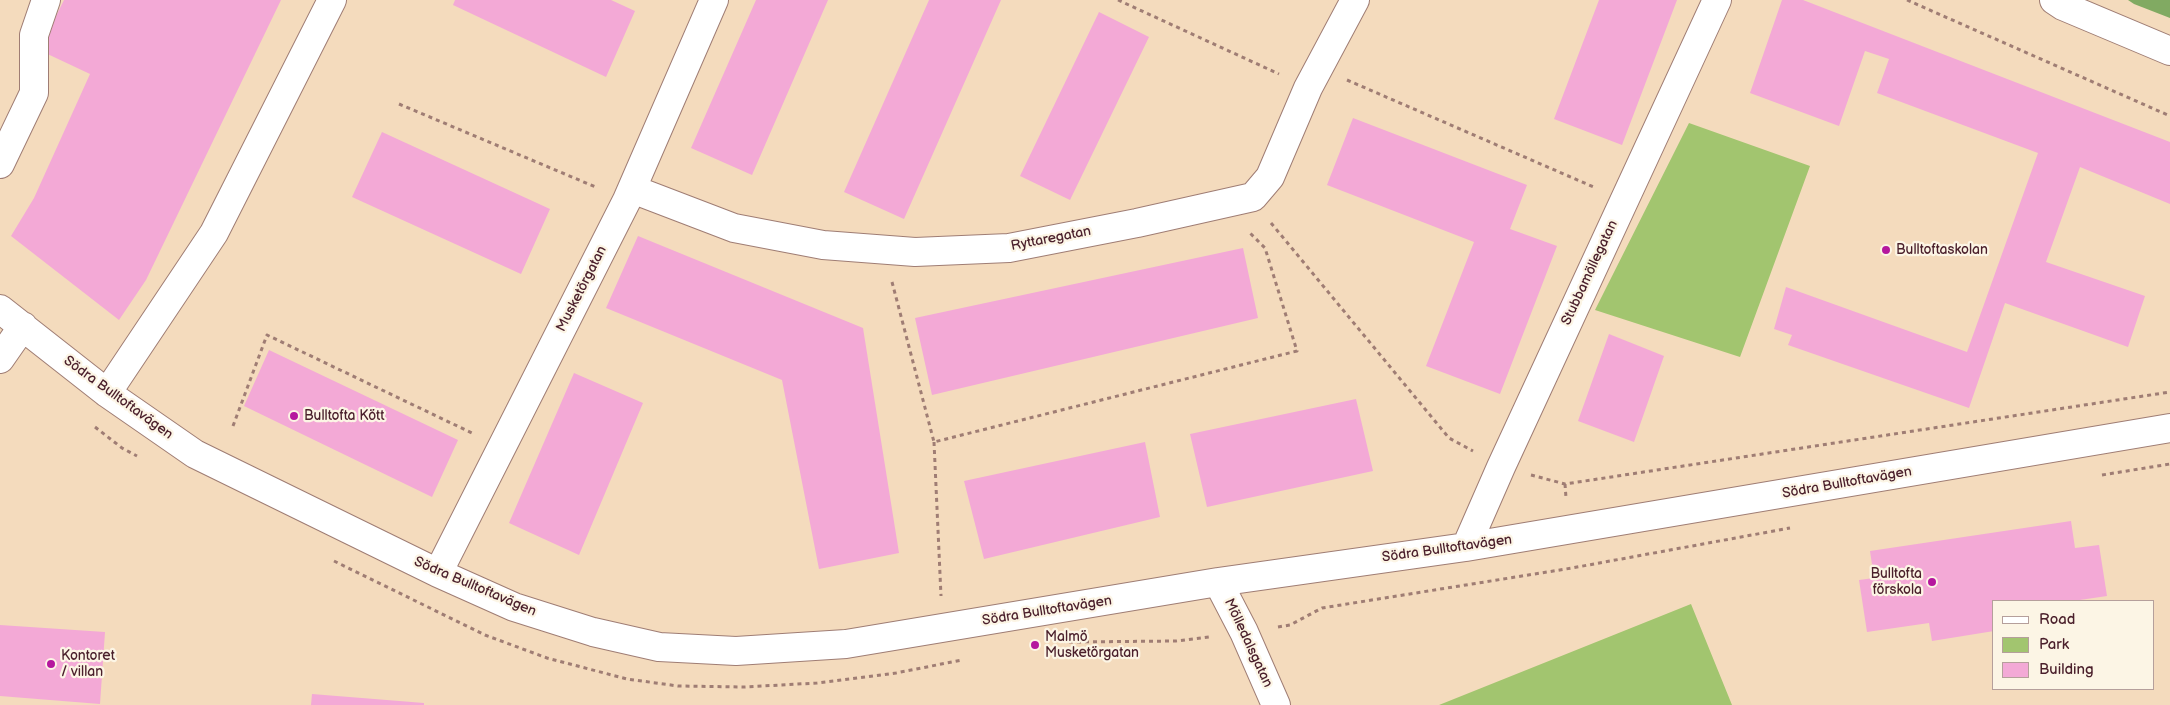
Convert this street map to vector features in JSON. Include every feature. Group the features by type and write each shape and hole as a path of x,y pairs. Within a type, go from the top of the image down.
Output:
{"street":[{"path":"0,164 34,93 34,35 46,0"},
{"path":"107,393 214,232 332,0"},
{"name":"Musketörgatan","path":"438,573 629,195 714,0"},
{"path":"1253,196 1270,177 1314,78 1355,0"},
{"name":"Stubbamöllegatan","path":"1466,547 1501,467 1717,0"},
{"path":"2054,0 2063,6 2170,51"},
{"name":"Ryttaregatan","path":"629,195 734,228 823,245 915,252 1009,248 1137,223 1253,196"},
{"name":"Södra Bulltoftavägen","path":"0,310 107,393 195,454 438,573 514,607 594,632 660,647 736,651 846,644 1218,582 1466,547 2170,428"},
{"path":"0,359 23,326"},
{"name":"Mölledalsgatan","path":"1218,582 1244,632 1276,705"}],"path":[{"path":"1118,0 1624,200"},
{"path":"1907,0 2170,116"},
{"path":"399,104 629,195"},
{"path":"1253,196 1267,218 1449,438 1501,467 1565,484 2170,392"},
{"path":"934,442 1297,351 1265,248 1221,203"},
{"path":"884,250 934,442 943,628"},
{"path":"234,426 266,336 502,447"},
{"path":"92,425 122,448 138,456"},
{"path":"2101,475 2170,464"},
{"path":"1063,642 1176,641 1290,626 1322,608 1572,568 1797,526"},
{"path":"333,560 485,635 547,658 627,679 678,686 816,683 896,673 970,658"}],"green space":[{"path":"2128,0 2170,0 2170,18 2134,4"},
{"path":"1689,123 1810,166 1740,357 1595,310"},
{"path":"1691,604 1732,705 1439,705"}],"building":[{"path":"64,0 281,0 146,280 119,320 11,236 34,198 90,74 39,50"},
{"path":"455,0 611,0 635,11 606,77 453,5"},
{"path":"756,0 828,0 752,175 691,148"},
{"path":"929,0 1001,0 904,219 844,192"},
{"path":"1599,0 1677,0 1622,145 1554,119"},
{"path":"1782,0 1803,0 2170,142 2170,204 2080,167 2046,262 2145,296 2128,347 2005,303 1969,408 1788,345 1792,335 1774,329 1786,287 1967,352 2038,153 1877,93 1889,59 1865,51 1839,126 1750,93"},
{"path":"1099,12 1149,37 1070,200 1020,176"},
{"path":"1353,118 1527,185 1510,229 1557,246 1500,394 1426,366 1474,242 1327,185"},
{"path":"382,132 550,209 521,274 352,197"},
{"path":"638,236 863,328 899,553 819,569 782,380 606,308"},
{"path":"1243,248 1258,318 932,395 915,318"},
{"path":"1609,334 1664,356 1634,442 1578,421"},
{"path":"269,350 458,440 432,497 244,406"},
{"path":"574,373 643,403 579,555 509,523"},
{"path":"1356,399 1373,471 1207,507 1190,434"},
{"path":"1145,442 1160,517 984,559 964,481"},
{"path":"2071,521 2075,548 2099,545 2107,596 2080,600 1992,600 1992,631 1932,641 1929,623 1867,632 1859,580 1874,578 1870,551"},
{"name":"Kontoret / villan","path":"0,625 105,632 100,704 0,696"},
{"path":"312,694 424,703 424,705 311,705"}],"place":[{"name":"Bulltoftaskolan","path":"1886,250"},
{"name":"Bulltofta Kött","path":"294,416"},
{"name":"Bulltofta förskola","path":"1932,582"},
{"name":"Malmö Musketörgatan","path":"1035,645"},
{"name":"Kontoret / villan","path":"51,664"}]}
